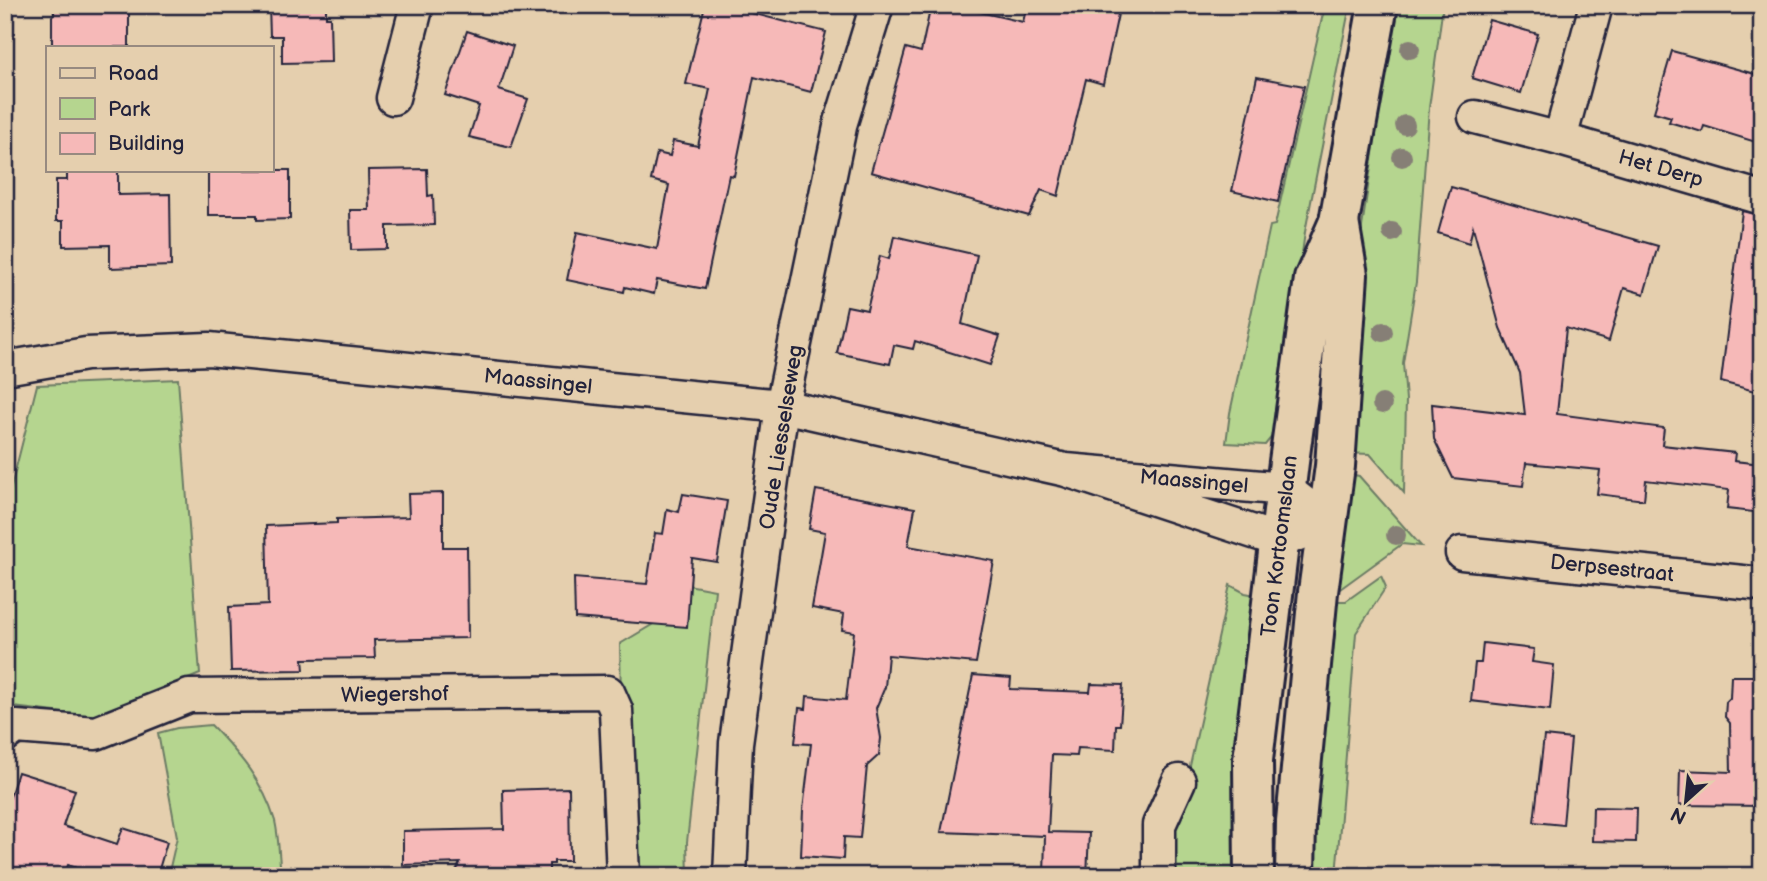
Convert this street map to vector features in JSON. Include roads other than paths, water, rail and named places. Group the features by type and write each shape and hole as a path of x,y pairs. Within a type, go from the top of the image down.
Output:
{"street":[{"path":"393,98 417,5"},
{"name":"Oude Liesselseweg","path":"730,876 736,743 782,406 841,122 877,5"},
{"name":"Toon Kortoomslaan","path":"1254,876 1253,760 1314,279 1339,222 1378,5"},
{"path":"1560,139 1596,5"},
{"name":"Het Derp","path":"1475,117 1762,198"},
{"name":"Toon Kortoomslaan","path":"1295,876 1297,808 1318,592 1335,467 1348,275 1339,222"},
{"name":"Maassingel","path":"5,368 86,354 209,349 782,406 1066,470 1281,541"},
{"name":"Maassingel","path":"1066,470 1286,489"},
{"path":"1281,541 1328,522 1286,489"},
{"name":"Derpsestraat","path":"1462,553 1762,584"},
{"name":"Wiegershof","path":"5,735 16,727 96,733 190,696 608,692 617,710 624,876"},
{"path":"1158,876 1159,825 1179,781"}]}
